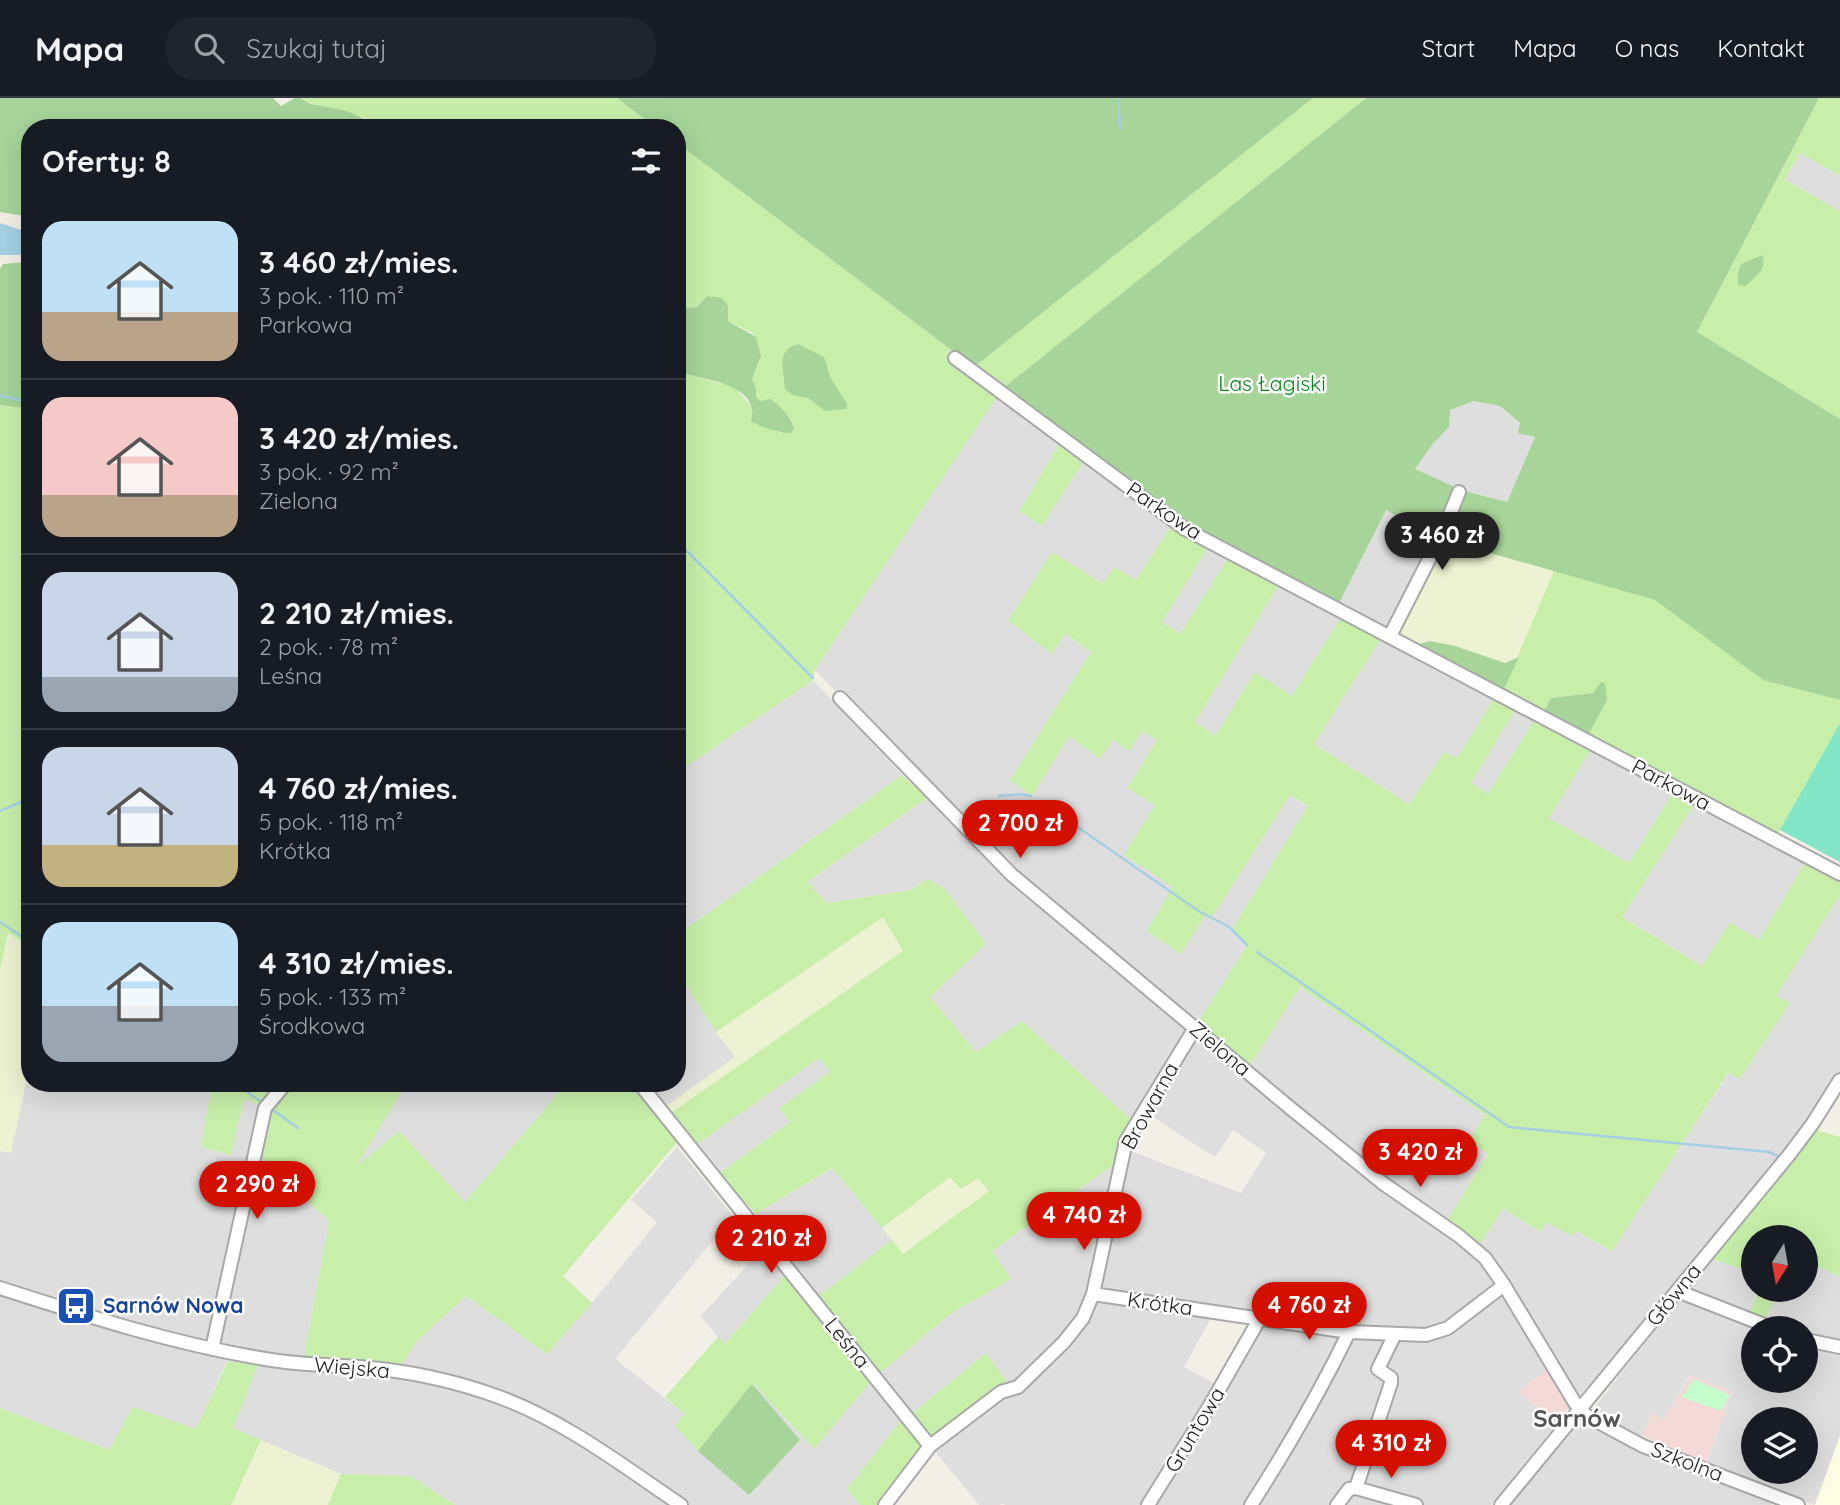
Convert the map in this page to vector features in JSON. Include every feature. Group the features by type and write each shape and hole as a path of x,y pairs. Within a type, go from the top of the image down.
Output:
{"street":[{"name":"Parkowa","path":"955,358 1185,529 1840,874"},
{"path":"1390,636 1442,534 1460,492"},
{"name":"Zielona","path":"840,698 1012,875 1384,1184 1485,1258 1581,1409"},
{"name":"Browarna","path":"930,1447 1001,1392 1018,1387 1074,1329 1087,1310 1093,1294 1126,1141 1195,1028"},
{"name":"Główna","path":"1501,1505 1789,1155 1840,1080"},
{"path":"212,1349 265,1108 278,1092"},
{"name":"Leśna","path":"646,1092 930,1447"},
{"name":"Krótka","path":"1093,1294 1349,1332 1426,1335 1441,1331 1504,1285"},
{"name":"Wiejska","path":"0,1288 131,1329 212,1349 267,1360 416,1374 480,1390 522,1406 560,1425 681,1505"},
{"path":"1679,1290 1741,1316"},
{"name":"Gruntowa","path":"1148,1505 1209,1407 1258,1317"},
{"path":"1251,1505 1279,1462 1349,1332"},
{"path":"1356,1488 1391,1383 1391,1378 1378,1369 1395,1334"},
{"path":"1818,1342 1840,1347"},
{"name":"Szkolna","path":"1581,1409 1595,1420 1643,1446 1798,1505"},
{"path":"885,1505 930,1447"},
{"path":"1337,1505 1349,1489 1356,1488 1416,1505"}],"shaded area":[{"path":"1800,153 1840,176 1840,211 1785,180"},
{"path":"995,397 1060,443 1019,511 1085,459 1173,523 1136,580 1104,584 1052,553 1052,654 1064,634 1091,652 1010,780 1032,795 1069,736 1113,740 1142,730 1157,740 1127,787 1155,805 1173,887 1212,916 1290,795 1308,807 1231,931 1249,944 1197,1024 1012,874 815,670"},
{"path":"1474,401 1500,406 1535,437 1507,502 1464,491 1415,469 1449,427 1450,410"},
{"path":"1386,509 1437,538 1387,633 1337,607"},
{"path":"1446,540 1554,571 1519,657 1505,664 1455,646 1430,641 1416,645 1396,633"},
{"path":"1209,546 1229,557 1181,634 1162,622"},
{"path":"1280,583 1342,615 1292,696 1215,736 1195,722"},
{"path":"1383,635 1496,695 1457,759 1443,753 1409,804 1314,744"},
{"path":"813,680 902,775 686,929 686,767"},
{"path":"1515,710 1535,719 1488,794 1471,783"},
{"path":"1592,748 1673,793 1629,863 1548,818"},
{"path":"927,798 1186,1030 1135,1123 1022,1022 976,1052 930,997 985,944 928,879 911,890 827,903 807,882"},
{"path":"1695,803 1806,861 1759,940 1703,966 1622,917"},
{"path":"1840,895 1840,1072 1786,1150 1580,1396 1478,1246 1503,1208 1540,1232 1546,1221 1572,1236 1576,1231 1611,1251 1729,1073 1741,1078 1789,1003 1775,996"},
{"path":"883,916 903,951 671,1113 665,1107 735,1057 716,1032"},
{"path":"8,932 21,940 21,1092 24,1092 11,1153 0,1151 0,969"},
{"path":"686,985 716,1032 736,1057 665,1107 652,1092 686,1092"},
{"path":"1300,987 1485,1115 1488,1154 1446,1222 1291,1103 1250,1065"},
{"path":"1193,1035 1323,1146 1481,1261 1547,1370 1519,1392 1557,1423 1491,1505 979,1505 933,1449 1011,1392 1018,1393 1026,1389 1031,1379 1076,1339 1097,1297 1212,1316 1184,1367 1217,1385 1252,1330 1254,1313 1098,1291 1131,1151 1241,1193 1266,1153 1233,1130 1215,1157 1145,1112"},
{"path":"819,1057 831,1072 779,1108 790,1122 718,1174 696,1145"},
{"path":"24,1092 210,1092 201,1147 230,1155 244,1098 261,1106 252,1149 329,1221 304,1357 196,1340 0,1286 0,1151 11,1152"},
{"path":"300,1092 559,1092 465,1202 399,1131 354,1170"},
{"path":"677,1147 733,1216 615,1359 685,1414 753,1382 872,1380 902,1419 847,1489 860,1505 678,1505 559,1425 400,1366 417,1341 466,1296 547,1354 657,1222 631,1200"},
{"path":"1116,1163 1087,1304 1080,1319 1011,1387 985,1354 910,1415 878,1375 950,1314 1011,1279 992,1251"},
{"path":"833,1168 892,1240 819,1296 756,1214"},
{"path":"950,1176 978,1178 989,1192 903,1254 882,1228"},
{"path":"765,1246 786,1274 724,1345 701,1316"},
{"path":"1712,1259 1741,1269 1741,1302 1754,1302 1748,1316 1741,1316 1741,1393 1818,1393 1818,1316 1767,1316 1773,1302 1818,1302 1818,1267 1840,1277 1840,1436 1815,1505 1759,1484 1818,1484 1818,1407 1741,1407 1741,1477 1706,1464 1732,1392 1690,1375 1663,1421 1652,1413 1643,1436 1634,1432 1631,1435 1589,1414"},
{"path":"0,1288 230,1354 196,1429 109,1450 0,1408"},
{"path":"260,1359 381,1370 461,1389 559,1427 674,1505 455,1505 411,1476 341,1474 232,1429"},
{"path":"1547,1370 1570,1407 1557,1423 1519,1392"},
{"path":"1691,1375 1732,1392 1706,1462 1643,1436 1653,1412 1663,1421"},
{"path":"1583,1420 1644,1452 1772,1503 1508,1505"},
{"path":"1840,1436 1840,1505 1815,1505"},
{"path":"261,1440 341,1474 328,1505 231,1505"}],"green space":[{"path":"0,98 273,98 281,106 300,98 311,104 347,111 365,119 21,119 21,216 0,212"},
{"path":"300,98 617,98 644,119 367,119"},
{"path":"617,98 1313,98 974,367 686,150 686,119 644,119"},
{"path":"1313,98 1366,98 1002,389 815,670 813,680 686,767 686,374 736,388 750,405 755,424 780,433 793,424 776,404 756,398 752,379 760,360 753,333 728,321 728,311 707,296 697,307 686,308 686,150 974,367"},
{"name":"Las Łagiski","path":"1366,98 1819,98 1697,332 1840,419 1840,700 1763,680 1655,600 1438,538 1386,510 1337,607 1188,528 1002,389","holes":["1474,401 1500,406 1520,423 1518,433 1535,437 1507,502 1464,491 1415,469 1449,427 1450,410"]},
{"path":"1819,98 1840,98 1840,176 1800,153 1785,180 1840,211 1840,419 1697,332"},
{"path":"1762,255 1763,265 1760,272 1746,286 1738,285 1741,264"},
{"path":"21,262 21,408 0,405 0,269 3,264"},
{"path":"707,296 722,298 728,306 728,321 756,337 761,356 752,379 756,397 760,401 770,399 781,408 793,425 794,429 790,433 751,421 752,408 747,398 738,391 727,385 686,374 686,308 697,307"},
{"path":"798,344 824,357 831,377 847,404 846,409 825,411 808,398 793,395 785,389 782,362 786,351"},
{"path":"0,405 21,408 21,941 8,933 0,969"},
{"path":"1060,443 1085,459 1042,526 1019,511"},
{"path":"1173,523 1209,546 1162,622 1180,634 1229,557 1280,583 1195,722 1215,736 1255,672 1292,696 1342,615 1383,635 1314,744 1409,804 1444,752 1457,758 1496,695 1515,710 1471,783 1488,794 1535,719 1592,748 1549,818 1629,863 1673,793 1695,803 1622,917 1702,966 1730,922 1759,940 1806,861 1840,880 1840,895 1776,996 1790,1003 1740,1079 1728,1073 1612,1251 1576,1231 1572,1236 1546,1222 1540,1232 1503,1208 1478,1247 1446,1222 1488,1154 1469,1141 1485,1115 1300,987 1250,1065 1197,1024 1248,944 1231,931 1308,806 1290,795 1212,917 1206,914 1181,954 1147,931 1173,887 1124,855 1155,805 1127,788 1157,740 1142,731 1129,751 1113,740 1100,759 1069,736 1032,796 1010,780 1091,652 1065,634 1052,654 1008,621 1052,552 1103,584 1114,567 1136,580"},
{"path":"1554,571 1655,600 1763,680 1840,700 1840,723 1777,836 1589,734 1607,700 1601,682 1593,693 1551,698 1544,711 1503,691"},
{"path":"1430,641 1455,646 1505,663 1519,657 1503,691 1416,645"},
{"path":"1601,682 1605,684 1607,700 1589,734 1544,711 1551,698 1593,693"},
{"path":"1840,723 1840,862 1780,830"},
{"path":"902,775 927,798 807,882 827,903 911,890 928,879 944,888 986,944 930,997 976,1052 1022,1021 1135,1123 1116,1163 992,1251 1011,1279 950,1314 878,1375 819,1296 892,1240 903,1254 989,1191 978,1178 961,1189 950,1177 882,1228 832,1168 756,1214 718,1174 790,1122 779,1108 830,1072 819,1058 696,1145 671,1113 903,951 883,917 716,1032 686,985 686,929"},
{"path":"210,1092 402,1092 356,1167 399,1131 465,1202 559,1092 638,1092 678,1141 563,1276 592,1303 547,1354 466,1296 417,1341 400,1366 334,1362 304,1357 329,1221 252,1149 261,1106 244,1098 231,1155 201,1147"},
{"path":"1817,1130 1840,1137 1840,1277 1818,1267 1818,1225 1741,1225 1741,1269 1712,1259"},
{"path":"786,1274 872,1380 814,1449 753,1383 698,1451 675,1426 684,1414 665,1397 718,1337 725,1344"},
{"path":"1754,1302 1773,1302 1767,1316 1748,1316"},
{"path":"986,1353 1008,1384 930,1438 910,1415"},
{"path":"228,1361 258,1365 233,1428 261,1440 231,1505 0,1505 0,1408 109,1450 133,1407 196,1429"},
{"path":"1694,1379 1730,1395 1721,1411 1682,1397"},
{"path":"752,1384 800,1440 749,1495 698,1451"},
{"path":"902,1419 920,1441 922,1448 881,1505 860,1505 847,1489"},
{"path":"341,1474 411,1476 455,1505 328,1505"}],"water":[{"path":"0,223 21,230 20,255 0,255"}],"waterway":[{"path":"1118,98 1120,128"},
{"path":"0,396 21,400"},
{"path":"686,550 813,678"},
{"path":"999,796 1031,796"},
{"path":"0,811 21,802"},
{"path":"1063,817 1200,912 1228,926 1247,945"},
{"path":"0,922 21,936"},
{"path":"1257,952 1509,1127 1769,1152 1778,1156"},
{"path":"247,1092 263,1103"},
{"path":"270,1108 298,1128"}],"place":[{"name":"Sarnów Nowa","path":"76,1306"}],"district":[{"name":"Sarnów","path":"1577,1419"}]}
